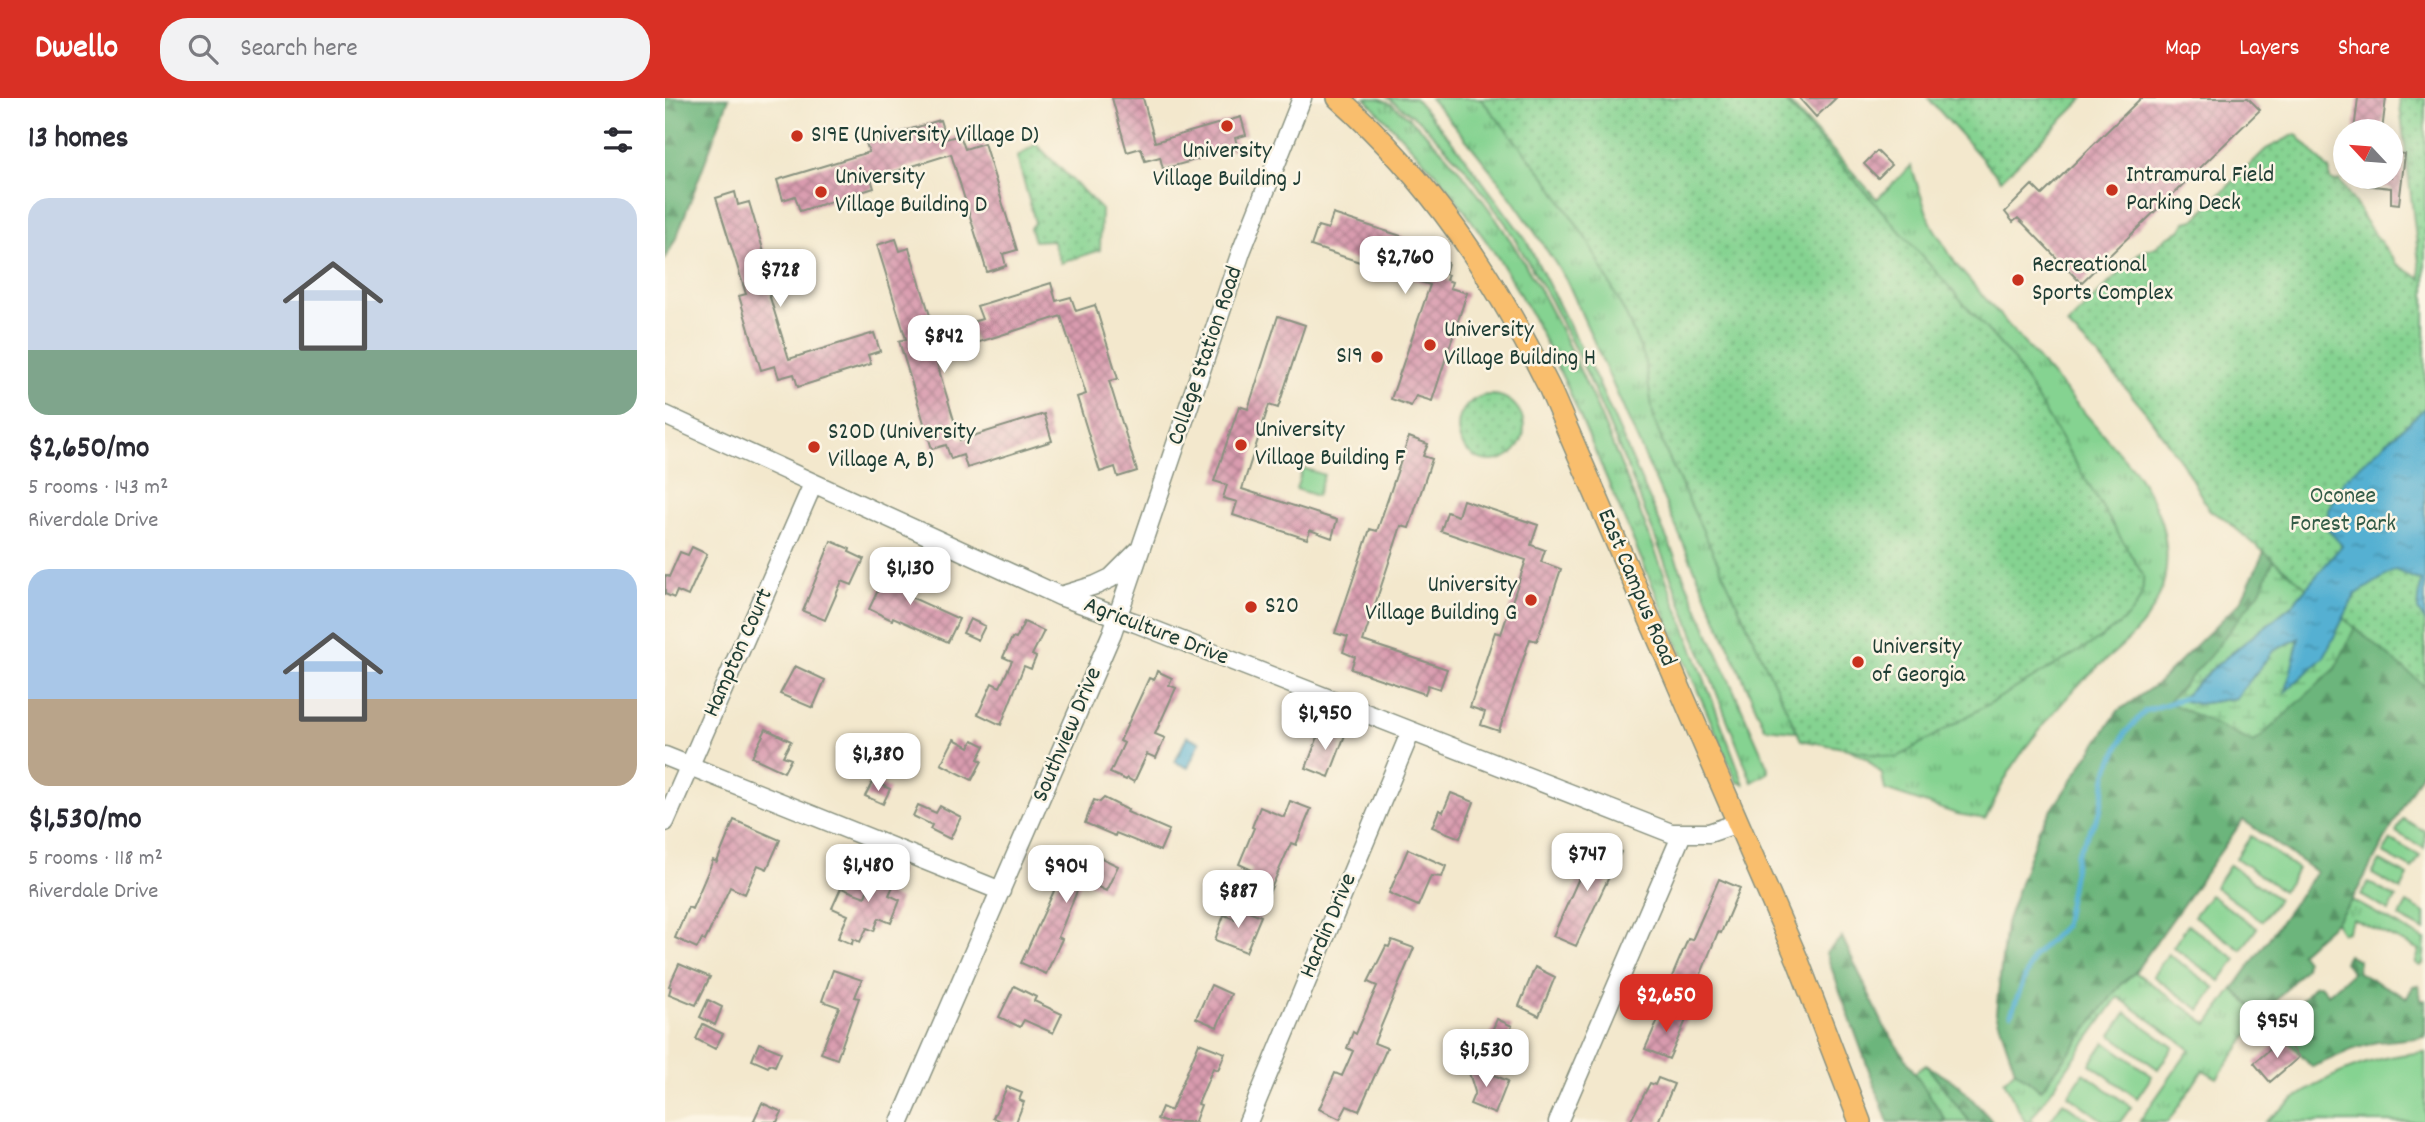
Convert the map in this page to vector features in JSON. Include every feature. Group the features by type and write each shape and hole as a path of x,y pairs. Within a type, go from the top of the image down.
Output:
{"main road":[{"name":"East Campus Road","path":"1338,98 1394,152 1438,204 1468,244 1524,338 1554,400 1798,961 1860,1122"}],"street":[{"name":"College Station Road","path":"1118,617 1241,252 1302,98"},
{"name":"Agriculture Drive","path":"665,415 1060,596 1671,833 1709,833 1738,823"},
{"name":"Hampton Court","path":"665,822 813,484"},
{"path":"1060,596 1111,578 1143,546"},
{"name":"Southview Drive","path":"900,1122 1118,617"},
{"name":"Hardin Drive","path":"1248,1122 1411,731"},
{"path":"665,756 1001,891"},
{"path":"1558,1122 1682,834"}],"green space":[{"path":"665,98 729,98 677,236 665,260"},
{"path":"1365,98 1381,99 1395,106 1434,142 1496,218 1547,303 1590,392 1628,482 1744,784 1737,782 1567,386 1535,321 1501,262 1444,182"},
{"path":"1388,98 1415,98 1457,147 1526,240 1597,380 1768,768 1768,773 1752,782 1629,471 1583,365 1550,300 1506,224 1464,167 1420,121"},
{"path":"1430,98 1785,98 1877,199 1911,166 1930,222 1957,266 2135,471 2158,512 2167,555 2159,597 2148,617 2132,636 2080,684 2038,732 2007,776 1985,819 1957,814 1885,790 1882,774 1868,760 1840,744 1804,732 1765,728 1568,283 1503,188"},
{"path":"1480,98 1782,98 2013,359 2143,575 2143,587 2136,607 2121,623 2093,643 1896,758 1801,740 1666,452 1654,419 1644,357 1627,317 1590,245 1547,179"},
{"path":"1928,98 2084,98 2001,180"},
{"name":"Oconee Forest Park","path":"2399,98 2425,98 2425,686 2222,517 2210,511 2183,464 2145,411 2101,359 2067,325 2139,253 2156,247 2167,237 2180,231 2186,222 2194,220 2266,149 2296,134 2330,171 2333,189 2345,189 2397,264 2421,279"},
{"path":"1036,144 1101,209 1100,250 1061,263 1052,240 1034,241 1030,228 1035,222 1017,157"},
{"path":"1484,395 1498,395 1510,400 1519,409 1524,428 1522,441 1515,452 1498,461 1484,461 1472,456 1463,447 1458,435 1458,421 1463,409 1472,400"},
{"path":"1303,468 1324,475 1317,496 1296,489"},
{"path":"2302,496 2342,545 2293,604 2213,668 2181,700 2198,704 2236,698 2273,651 2300,638 2287,690 2355,595 2359,619 2335,669 2254,743 2168,702 2209,657 2260,591"},
{"path":"2270,539 2355,595 2425,621 2425,766 2352,900 2335,922 2300,953 2306,961 2305,968 2262,1016 2233,989 2316,872 2243,820 2135,972 2121,984 2041,1090 2015,1070 1996,1013 2006,923 2039,829 2118,711 2158,683 2241,601"},
{"path":"2403,819 2425,831 2424,848 2396,832"},
{"path":"2251,836 2298,869 2283,891 2236,858"},
{"path":"2391,840 2420,856 2412,869 2383,853"},
{"path":"2380,861 2408,876 2401,890 2372,874"},
{"path":"2230,865 2278,899 2262,921 2215,887"},
{"path":"2368,882 2396,898 2389,911 2361,895"},
{"path":"2210,895 2257,928 2241,950 2194,916"},
{"path":"2352,900 2425,940 2423,964 2420,966 2415,963 2420,950 2353,919 2347,932 2342,933 2335,922"},
{"path":"2407,903 2425,913 2425,931 2399,917"},
{"path":"2188,925 2236,959 2220,981 2173,947"},
{"path":"1842,937 1884,1026 1947,1122 1888,1122 1826,953"},
{"path":"2168,954 2215,988 2200,1010 2153,976"},
{"path":"2348,955 2359,960 2357,972 2407,998 2413,986 2419,985 2421,1000 2425,1000 2425,1037 2377,1042 2312,1067 2276,1029 2315,985 2320,985 2328,994 2353,972 2344,962"},
{"path":"2135,972 2208,1024 2233,989 2262,1016 2217,1078 2203,1070 2168,1122 2139,1122 2190,1049 2118,997 2031,1119 2034,1122 2025,1122 2004,1081 2015,1070 2040,1090 2121,984"},
{"path":"2126,1013 2173,1047 2158,1069 2111,1035"},
{"path":"2105,1042 2152,1076 2137,1098 2090,1064"},
{"path":"2425,1052 2425,1122 2266,1122 2302,1094 2339,1073 2380,1059"},
{"path":"1926,1065 1970,1122 1947,1122 1942,1116 1914,1073"},
{"path":"1926,1065 1959,1085 1993,1122 1970,1122"},
{"path":"2084,1073 2131,1107 2120,1122 2105,1122 2068,1095"},
{"path":"2063,1102 2091,1122 2049,1122"}],"water":[{"path":"2425,408 2425,621 2418,610 2421,581 2395,570 2355,595 2324,657 2286,691 2299,638 2273,651 2236,698 2198,704 2180,700 2213,668 2293,604 2342,545 2328,530 2328,509 2345,479"},
{"path":"1187,736 1200,742 1188,768 1175,762"}],"building":[{"name":"University Village Building J","path":"1112,98 1143,98 1155,142 1241,117 1246,135 1235,138 1238,148 1163,169 1160,157 1145,161 1141,148 1127,152"},
{"path":"1799,98 1836,98 1816,117"},
{"name":"Intramural Field Parking Deck","path":"2141,98 2248,98 2260,110 2081,283 2018,218 2013,222 2005,212 2032,185 2042,195"},
{"path":"2358,98 2386,98 2383,119 2355,119"},
{"name":"University Village Building D","path":"940,120 946,139 960,135 965,149 984,143 1017,250 1003,254 1006,266 987,272 951,154 871,179 874,188 800,211 795,196 783,200 777,180 869,152 866,143"},
{"path":"1877,151 1891,165 1878,178 1864,164"},
{"path":"2391,189 2401,189 2399,204 2391,203"},
{"path":"735,192 738,205 749,202 771,276 764,278 789,359 874,333 880,351 868,355 871,364 798,387 794,374 779,378 775,366 761,370 739,296 746,294 716,198"},
{"name":"University Village Building H","path":"1333,214 1441,249 1438,260 1448,263 1445,274 1448,275 1446,280 1452,282 1450,288 1467,293 1432,401 1416,396 1411,406 1391,399 1430,285 1311,246 1318,226 1328,229"},
{"path":"896,239 900,251 909,248 932,322 925,324 960,440 1044,414 1052,441 967,468 963,455 951,459 946,445 932,449 899,341 906,339 877,245"},
{"path":"1051,283 1056,301 1071,297 1076,311 1095,305 1118,379 1109,381 1137,471 1118,477 1115,467 1100,472 1077,397 1086,394 1061,316 976,343 969,323 982,319 977,306"},
{"name":"University Village Building F","path":"1278,316 1305,325 1278,408 1269,405 1242,489 1337,520 1332,538 1310,530 1307,539 1233,515 1237,502 1223,498 1227,485 1214,481 1239,406 1248,409"},
{"path":"1409,437 1428,444 1423,456 1432,459 1409,528 1401,526 1363,641 1447,669 1440,689 1428,685 1425,694 1351,669 1355,657 1343,652 1348,637 1335,633 1370,529 1377,531"},
{"name":"University Village Building G","path":"1463,500 1538,525 1531,545 1545,550 1541,562 1561,569 1537,641 1530,639 1499,731 1481,725 1485,712 1470,707 1495,632 1501,634 1526,560 1441,531 1447,512 1458,516"},
{"path":"831,541 864,559 852,585 842,581 825,620 803,611"},
{"path":"692,547 707,554 688,596 677,591 674,598 665,594 665,575 669,577 680,552 688,555"},
{"path":"890,565 913,575 904,594 959,619 948,642 869,609"},
{"path":"970,619 985,626 978,640 963,633"},
{"path":"1024,622 1044,631 1032,655 1036,657 1031,669 1024,666 1001,725 978,714 992,683 1000,687 1012,661 1003,657"},
{"path":"795,666 825,680 813,708 780,694"},
{"path":"1157,671 1172,678 1169,685 1176,688 1155,734 1165,738 1156,758 1147,754 1134,782 1110,773 1124,743 1120,741 1149,678 1154,680"},
{"path":"1322,726 1345,735 1329,777 1306,768"},
{"path":"766,729 791,741 783,756 791,759 784,772 752,757"},
{"path":"954,739 969,747 973,740 985,746 978,759 982,761 972,780 941,764"},
{"path":"873,781 890,789 883,804 865,796"},
{"path":"1451,793 1474,802 1460,838 1432,827 1439,810 1443,812"},
{"path":"1104,798 1128,810 1127,812 1169,830 1160,851 1085,823 1094,800 1100,802"},
{"path":"1290,801 1311,809 1296,845 1291,843 1269,893 1246,883 1252,870 1239,864 1260,807 1284,817"},
{"path":"918,805 936,813 940,806 961,817 950,839 930,829 932,825 913,816"},
{"path":"734,820 780,840 767,869 758,865 745,894 730,887 705,941 702,939 697,948 675,938 688,907 692,909 713,860 717,862"},
{"path":"1596,840 1621,852 1576,946 1553,936"},
{"path":"1075,845 1118,866 1106,891 1082,879 1058,937 1062,939 1046,974 1021,963"},
{"path":"1408,849 1446,866 1442,877 1431,876 1418,906 1389,893"},
{"path":"878,860 900,871 889,895 900,900 891,923 879,918 874,931 867,928 860,942 853,939 852,944 838,938 848,915 832,908 841,888 865,897"},
{"path":"1719,879 1740,888 1721,933 1718,932 1695,989 1671,979"},
{"path":"1239,907 1261,916 1246,952 1215,940 1224,915 1235,919"},
{"path":"1392,940 1414,948 1374,1043 1387,1048 1359,1111 1347,1106 1340,1119 1319,1109 1335,1073 1342,1076 1353,1051 1347,1048 1377,986 1368,982 1386,946 1389,947"},
{"path":"679,964 710,977 696,1005 669,994 669,986"},
{"path":"1535,967 1555,977 1539,1016 1519,1006"},
{"path":"833,970 862,980 855,997 859,998 837,1059 821,1053 839,1007 822,1001"},
{"path":"1211,985 1231,994 1217,1027 1196,1018"},
{"path":"1014,986 1036,997 1034,1001 1062,1014 1053,1033 1024,1020 1020,1027 999,1017"},
{"path":"708,1000 722,1007 715,1025 700,1017"},
{"path":"1663,1008 1687,1018 1669,1059 1645,1049"},
{"path":"1497,1019 1512,1026 1509,1033 1526,1041 1518,1059 1486,1045"},
{"path":"703,1024 723,1034 715,1049 696,1039"},
{"path":"2283,1038 2299,1057 2270,1082 2254,1063"},
{"path":"759,1043 781,1052 775,1066 770,1064 768,1067 752,1060"},
{"path":"1199,1043 1225,1053 1218,1070 1213,1068 1198,1104 1201,1105 1196,1122 1164,1122 1157,1119 1162,1107 1171,1111"},
{"path":"1466,1063 1508,1081 1495,1114 1470,1104 1475,1092"},
{"path":"1658,1078 1674,1084 1658,1122 1630,1122 1650,1083 1655,1085"},
{"path":"1007,1087 1022,1093 1019,1100 1024,1102 1016,1122 1003,1122 993,1118"},
{"path":"762,1103 782,1112 777,1122 753,1122"}],"waterway":[{"path":"2011,1014 2033,957 2064,926 2077,854 2100,812 2107,772 2125,733 2145,711 2185,698"}],"place":[{"name":"University Village Building J","path":"1227,126"},
{"name":"S19E (University Village D)","path":"797,136"},
{"name":"Intramural Field Parking Deck","path":"2112,190"},
{"name":"University Village Building D","path":"821,192"},
{"name":"Recreational Sports Complex","path":"2018,280"},
{"name":"University Village Building H","path":"1430,345"},
{"name":"S19","path":"1377,357"},
{"name":"University Village Building F","path":"1241,445"},
{"name":"S20D (University Village A, B)","path":"814,447"},
{"name":"University Village Building G","path":"1531,600"},
{"name":"S20","path":"1251,607"},
{"name":"University of Georgia","path":"1858,662"}]}
